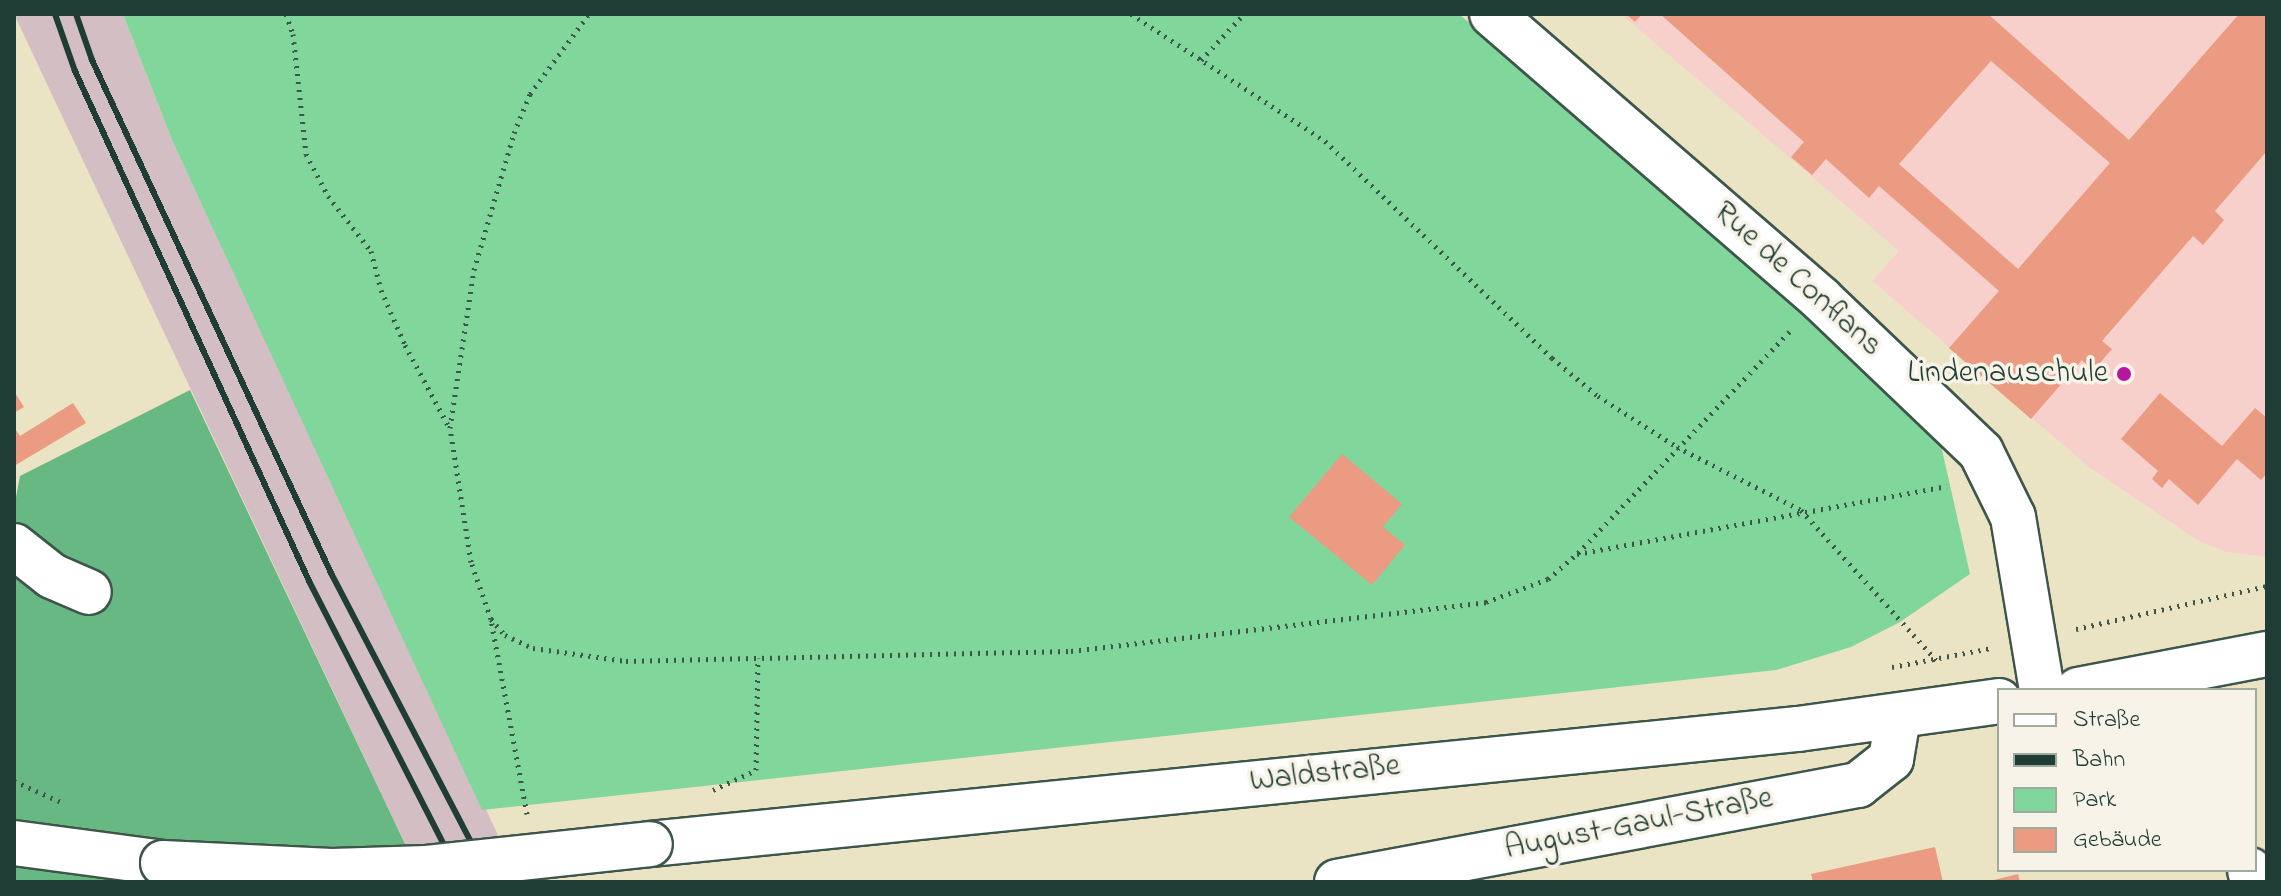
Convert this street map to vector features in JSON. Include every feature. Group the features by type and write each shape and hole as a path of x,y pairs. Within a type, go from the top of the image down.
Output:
{"main road":[{"name":"Rue de Conflans","path":"1492,14 1821,299 1981,452 2004,494 2042,688"},
{"path":"14,546 52,576 89,592"},
{"path":"2100,688 2209,678 2267,654"},
{"name":"Waldstraße","path":"14,843 163,863 332,871 411,868 1898,717 1997,701"},
{"name":"August-Gaul-Straße","path":"1337,882 1858,785 1891,759 1898,717"}],"path":[{"path":"286,14 293,34 306,154 328,196 371,251 381,290 405,345 450,428"},
{"path":"533,826 526,812 491,619 471,562 450,428 474,270 514,133 530,94 589,14"},
{"path":"1131,14 1325,141 1552,358 1677,447 1801,510 1936,660"},
{"path":"1201,60 1244,14"},
{"path":"491,619 514,641 569,657 758,658 1071,651 1471,604 1548,579 1577,554 1821,299"},
{"path":"1577,554 1936,485 2004,494"},
{"path":"2034,639 2267,586"},
{"path":"706,794 756,770 758,658"}],"shaded area":[{"path":"14,14 123,14 172,140 520,882 423,882"},
{"name":"Lindenauschule","path":"1621,14 2267,14 2267,557 2226,552 2197,540 2089,467 1872,281 1899,251"}],"green space":[{"path":"123,14 1459,14 1805,315 1940,441 1970,574 1900,622 1851,647 1776,670 482,810 172,140"},
{"path":"190,390 423,882 14,882 14,508 20,476"}],"building":[{"path":"1626,14 1642,14 1635,22"},
{"path":"1660,14 1988,14 2129,140 2239,14 2267,14 2267,151 2215,211 2224,220 2203,245 2193,236 2102,341 2112,349 2093,371 2082,360 2031,419 1949,348 1999,291 1879,186 1869,198 1826,159 1812,175 1791,157 1804,142","holes":["1991,61 2110,163 2018,269 1899,164"]},
{"path":"14,391 24,407 14,413"},
{"path":"2160,393 2222,446 2255,408 2267,418 2267,473 2261,480 2237,459 2198,505 2169,479 2162,488 2152,479 2158,471 2121,439"},
{"path":"73,403 86,423 14,466 14,427 20,436"},
{"path":"1342,454 1402,504 1383,527 1405,545 1372,585 1289,517"},
{"path":"1935,847 1943,882 1813,882 1811,874"},
{"path":"2018,874 2020,882 1990,882 1990,881"}],"railway":[{"path":"55,14 75,71 309,581 463,882"},
{"path":"76,14 92,60 331,573 492,882"}],"place":[{"name":"Lindenauschule","path":"2124,374"}]}
